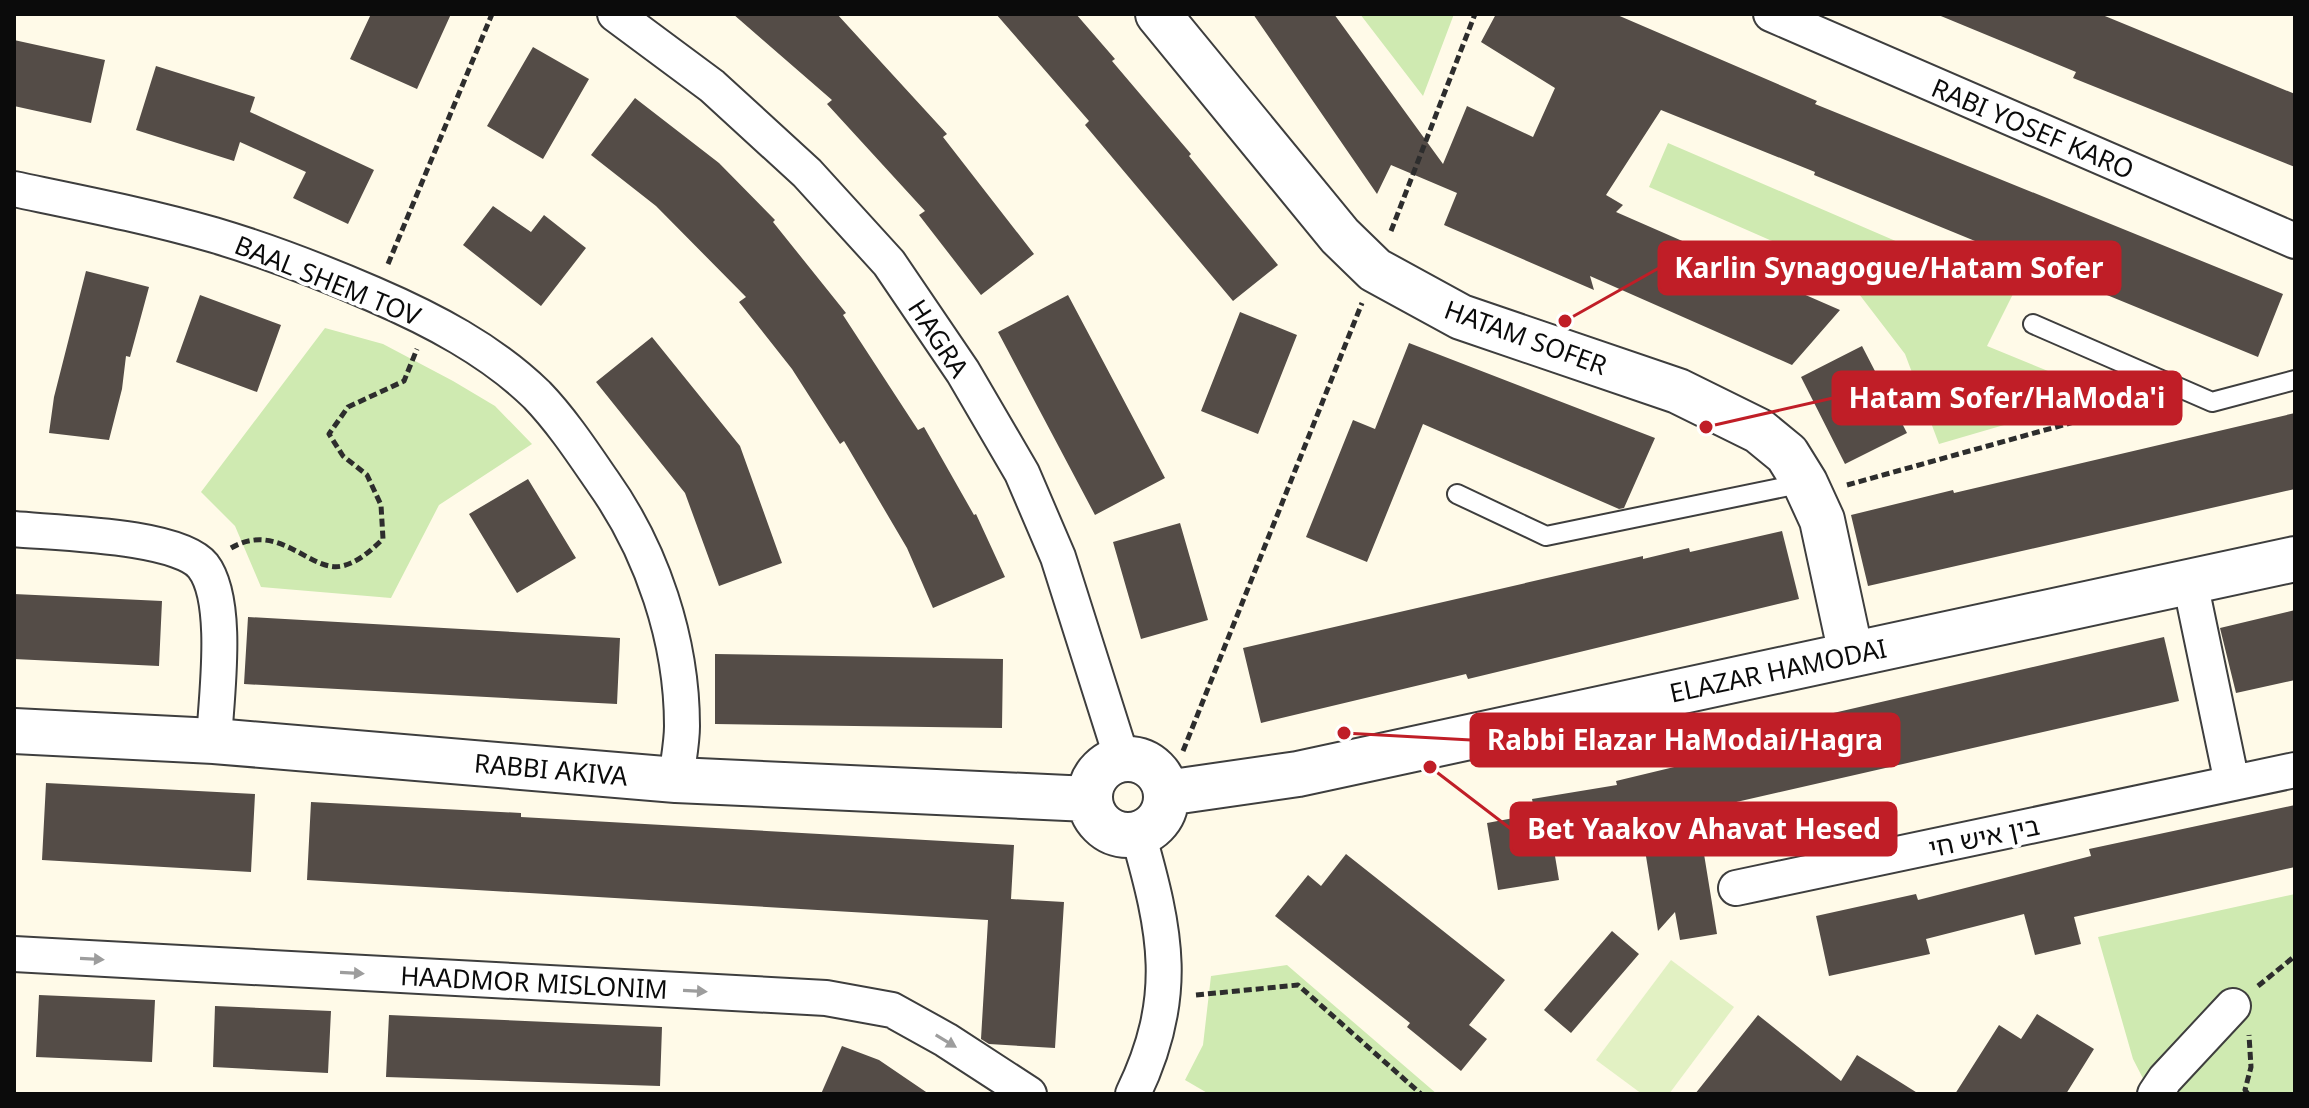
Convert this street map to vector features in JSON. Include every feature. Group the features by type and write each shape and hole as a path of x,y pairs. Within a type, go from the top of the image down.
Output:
{"street":[{"name":"HAGRA","path":"615,14 712,86 807,173 889,263 963,372 1022,473 1058,557 1122,759"},
{"name":"HATAM SOFER","path":"1158,14 1340,236 1375,270 1461,317 1678,391 1759,431 1787,454 1822,520 1851,654"},
{"name":"RABI YOSEF KARO","path":"1771,14 2295,241"},
{"name":"BAAL SHEM TOV","path":"14,189 216,236 340,280 416,312 490,356 537,396 584,454 619,505 649,563 677,670 682,726 676,780"},
{"path":"14,529 142,541 186,554 203,566 215,595 219,625 214,741"},
{"name":"ELAZAR HAMODAI","path":"1166,793 1298,774 2295,559"},
{"path":"2190,582 2232,783"},
{"name":"RABBI AKIVA","path":"14,731 214,741 676,780 1089,799"},
{"path":"1134,758 1146,762 1163,781 1166,793 1163,814 1148,830 1126,835 1105,827 1097,820 1089,799 1094,777 1101,768 1122,759 1134,758"},
{"name":"בין איש חי","path":"1736,888 2295,770"},
{"path":"1133,1094 1161,1017 1165,952 1157,901 1138,834"},
{"name":"HAADMOR MISLONIM","path":"14,954 826,998 892,1010 946,1040 1029,1094"},
{"path":"2155,1094 2184,1057 2233,1006"}],"lane":[{"path":"2033,324 2212,402 2295,380"},
{"path":"1457,494 1546,536 1808,489"}],"path":[{"path":"375,295 492,14"},
{"path":"1166,793 1475,14"},
{"path":"203,566 235,545 266,539 295,549 318,562 339,567 364,557 383,539 381,505 367,475 343,456 329,434 348,407 404,381 417,351 416,312"},
{"path":"1808,489 2186,391"},
{"path":"2248,1094 2245,1090 2251,1067 2251,1037 2233,1006 2295,956"},
{"path":"1162,999 1298,985 1421,1094"}],"green space":[{"path":"1360,14 1454,14 1423,96"},
{"path":"1668,143 2014,292 1987,346 2107,395 1939,444 1905,354 1859,294 1804,255 1649,187"},
{"path":"325,328 383,344 453,381 495,406 532,444 439,505 391,598 261,587 235,526 201,492"},
{"path":"2295,894 2295,1094 2151,1094 2133,1059 2098,937"},
{"path":"1671,960 1734,1007 1669,1094 1642,1094 1596,1060"},
{"path":"1287,965 1437,1094 1209,1094 1185,1080 1203,1045 1211,976"}],"building":[{"path":"371,14 451,14 417,89 350,59"},
{"path":"733,14 837,14 947,134 943,137 1034,254 981,295 919,215 925,211 827,104 832,100"},
{"path":"996,14 1076,14 1278,265 1233,301 1085,125 1089,121"},
{"path":"1253,14 1334,14 1443,164 1467,106 1533,137 1555,88 1481,42 1496,14 1615,14 1817,101 1815,104 2283,294 2258,357 1661,110 1606,195 1623,205 1616,212 1840,310 1792,365 1590,276 1594,290 1444,225 1457,193 1391,165 1377,194"},
{"path":"1936,14 2100,14 2295,94 2295,167 2073,78 2076,72"},
{"path":"14,40 105,60 91,123 14,106"},
{"path":"533,47 589,79 543,159 487,126"},
{"path":"156,66 255,97 250,112 374,170 348,224 293,198 306,172 240,142 234,161 136,130"},
{"path":"635,98 719,163 775,220 773,222 846,313 843,315 918,430 924,427 976,514 1005,577 933,608 907,548 844,441 840,444 792,369 739,302 746,297 656,206 591,155"},
{"path":"493,206 531,232 544,215 586,248 541,306 463,245"},
{"path":"86,271 149,287 130,357 126,356 122,389 109,440 49,433 54,397"},
{"path":"200,295 281,325 257,392 176,362"},
{"path":"1068,295 1165,478 1095,515 998,332"},
{"path":"1240,312 1297,335 1258,434 1201,411"},
{"path":"652,337 740,446 782,563 719,586 685,493 596,382"},
{"path":"1409,343 1655,438 1624,508 1619,509 1423,424 1367,562 1306,537 1353,420 1375,429"},
{"path":"1862,346 1907,433 1845,464 1801,377"},
{"path":"2295,413 2295,489 1868,586 1851,515"},
{"path":"528,479 576,558 517,593 469,514"},
{"path":"1180,523 1208,620 1141,639 1113,542"},
{"path":"1782,531 1799,599 1468,679 1466,674 1261,723 1243,648 1643,556 1643,559 1689,548 1690,552"},
{"path":"14,594 162,601 159,666 14,659"},
{"path":"2295,610 2295,680 2236,693 2220,628"},
{"path":"248,617 620,638 617,704 244,684"},
{"path":"2164,637 2179,701 1697,811 1717,934 1680,940 1675,912 1658,931 1645,850 1633,852 1631,843 1555,856 1559,880 1498,890 1487,823 1535,814 1532,799 1617,785 1616,781 1724,755 1720,739"},
{"path":"715,654 1003,659 1002,728 715,724"},
{"path":"46,783 255,794 251,872 42,860"},
{"path":"311,802 1014,845 1011,899 1064,902 1055,1048 989,1044 981,1039 988,920 307,880"},
{"path":"2295,805 2295,867 2074,917 2081,944 2035,955 2024,914 1926,939 1930,954 1829,976 1816,916 1916,894 1918,900 2091,856 2089,849"},
{"path":"1346,854 1505,980 1469,1025 1487,1039 1461,1071 1407,1027 1410,1023 1275,916 1308,875 1321,886"},
{"path":"1612,931 1639,954 1571,1033 1544,1010"},
{"path":"39,995 155,1000 152,1062 36,1057"},
{"path":"215,1006 331,1011 328,1073 213,1067"},
{"path":"2037,1014 2094,1049 2066,1094 1955,1094 1999,1025 2021,1039"},
{"path":"389,1015 662,1027 660,1086 386,1077"},
{"path":"1758,1015 1841,1081 1857,1055 1919,1094 1695,1094"},
{"path":"842,1046 879,1060 929,1094 821,1094"}],"place":[{"name":"Karlin Synagogue/Hatam Sofer","path":"1565,321"},
{"name":"Hatam Sofer/HaModa'i","path":"1706,427"},
{"name":"Rabbi Elazar HaModai/Hagra","path":"1344,733"},
{"name":"Bet Yaakov Ahavat Hesed","path":"1430,767"}]}
